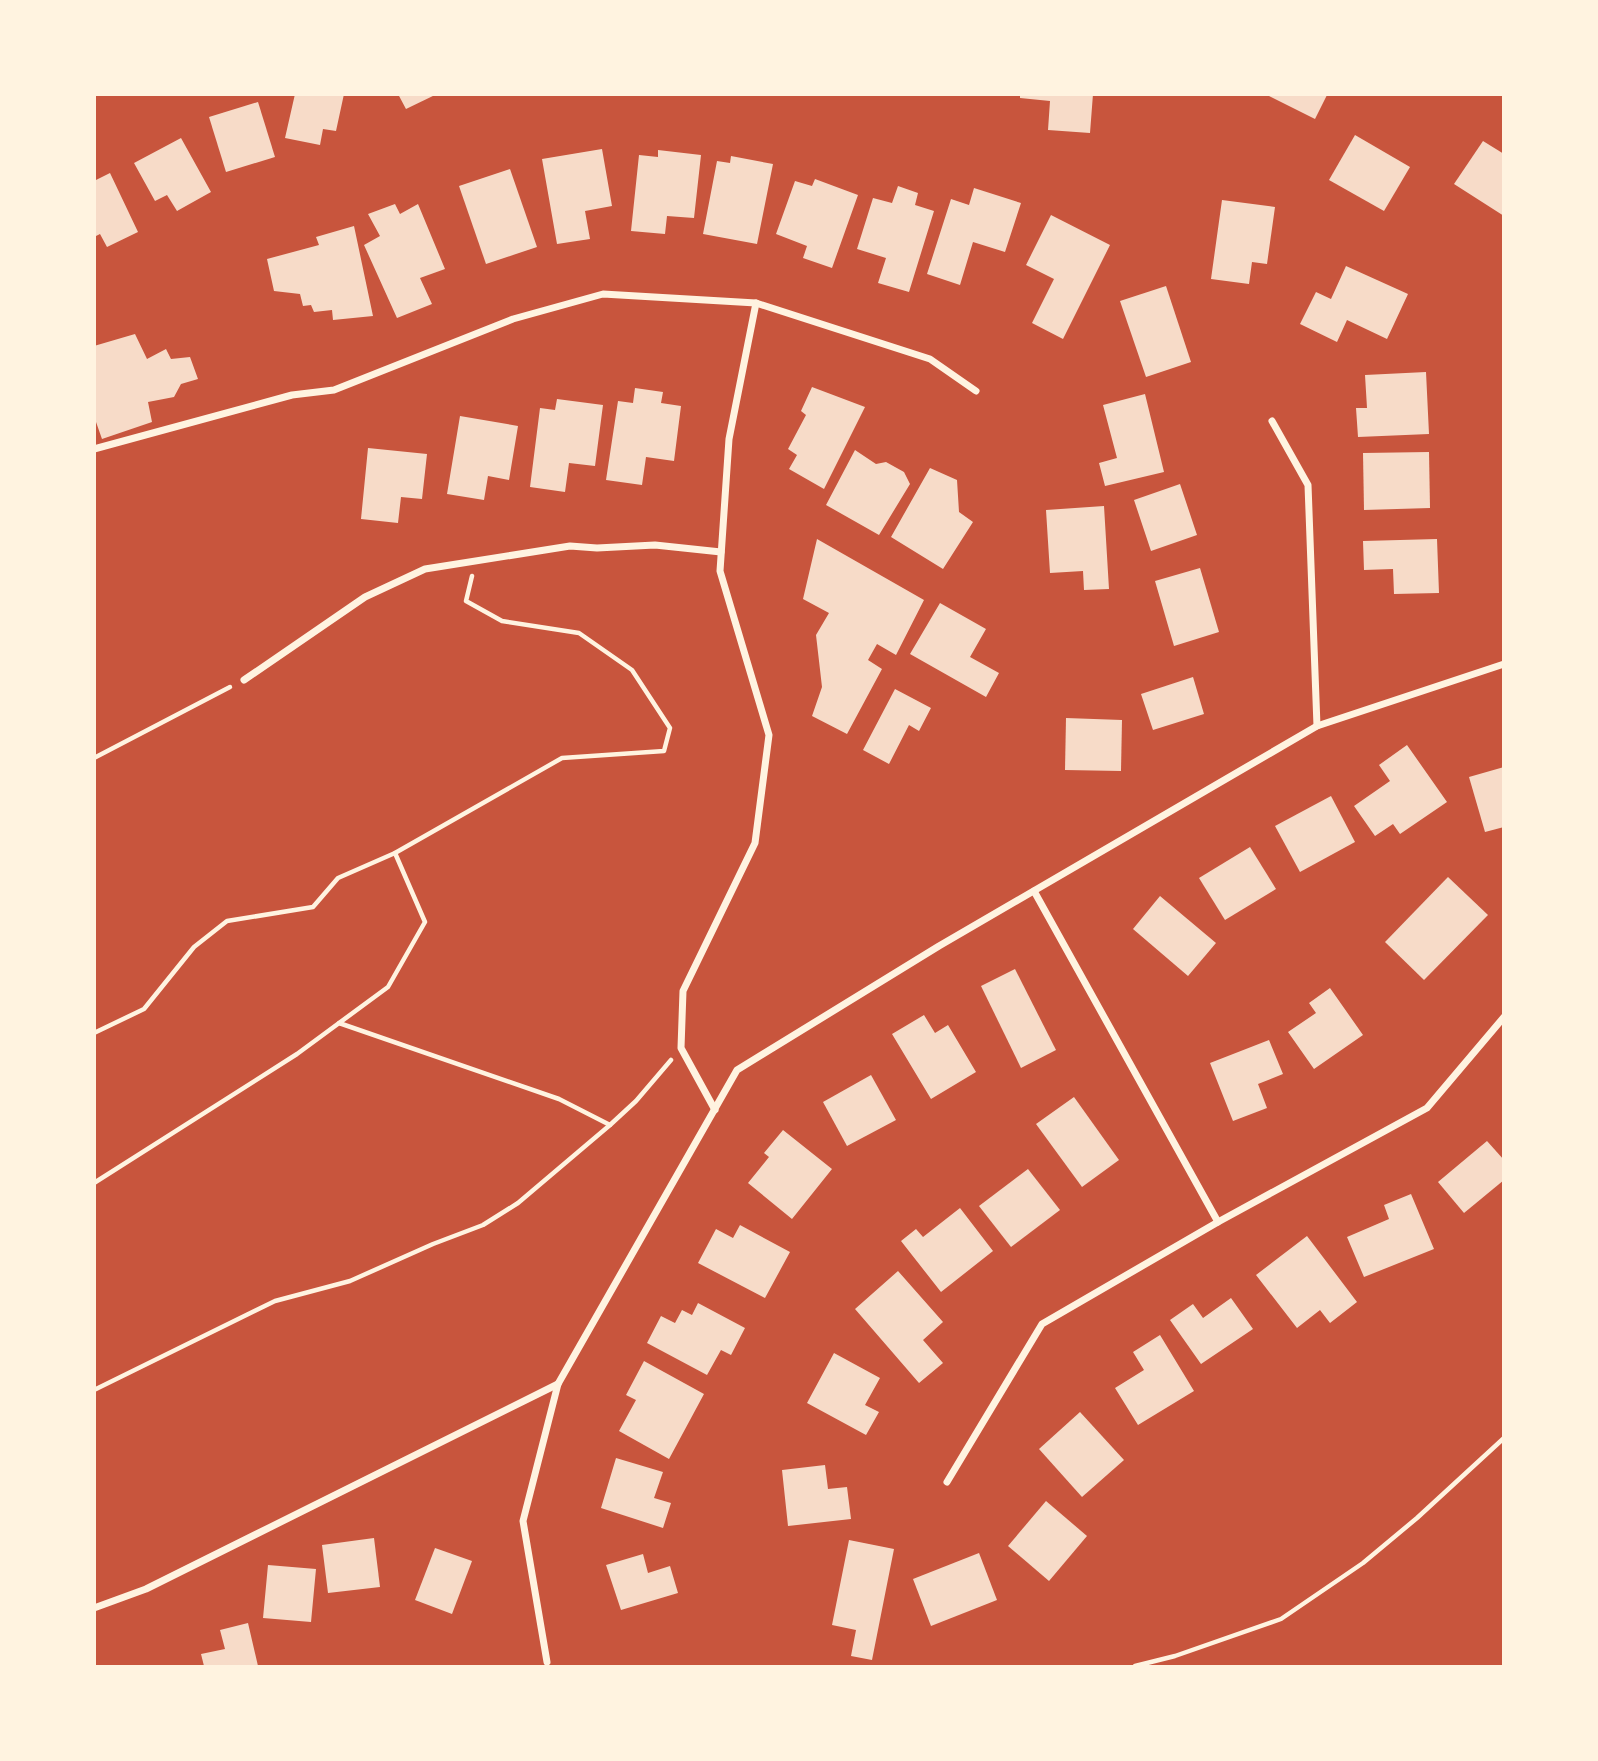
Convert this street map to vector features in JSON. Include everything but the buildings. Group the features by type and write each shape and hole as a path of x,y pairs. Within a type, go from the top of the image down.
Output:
{"street":[{"path":"94,449 292,395 334,390 513,319 603,294 756,303 930,359 976,391"},
{"path":"715,1110 681,1048 683,991 755,843 769,736 720,571 729,439 756,303"},
{"path":"1272,421 1308,485 1317,726"},
{"path":"244,680 365,597 425,569 570,546 597,548 655,545 721,552"},
{"path":"547,1662 523,1521 558,1384 737,1070 939,946 1317,726 1503,664"},
{"path":"1034,891 1218,1222"},
{"path":"947,1482 1042,1324 1218,1222 1427,1108 1503,1017"},
{"path":"94,1608 146,1588 558,1384"}],"path":[{"path":"94,1033 144,1009 194,947 227,921 313,907 338,878 395,853 562,758 664,751 670,728 632,670 579,633 502,621 466,601 475,561"},
{"path":"94,758 244,680"},
{"path":"94,1183 297,1054 388,987 425,922 395,853"},
{"path":"339,1023 559,1099 610,1125"},
{"path":"94,1390 275,1301 351,1281 483,1225 518,1203 610,1125 636,1101 681,1048"},
{"path":"1135,1667 1281,1619 1363,1563 1417,1518 1503,1438"}]}
